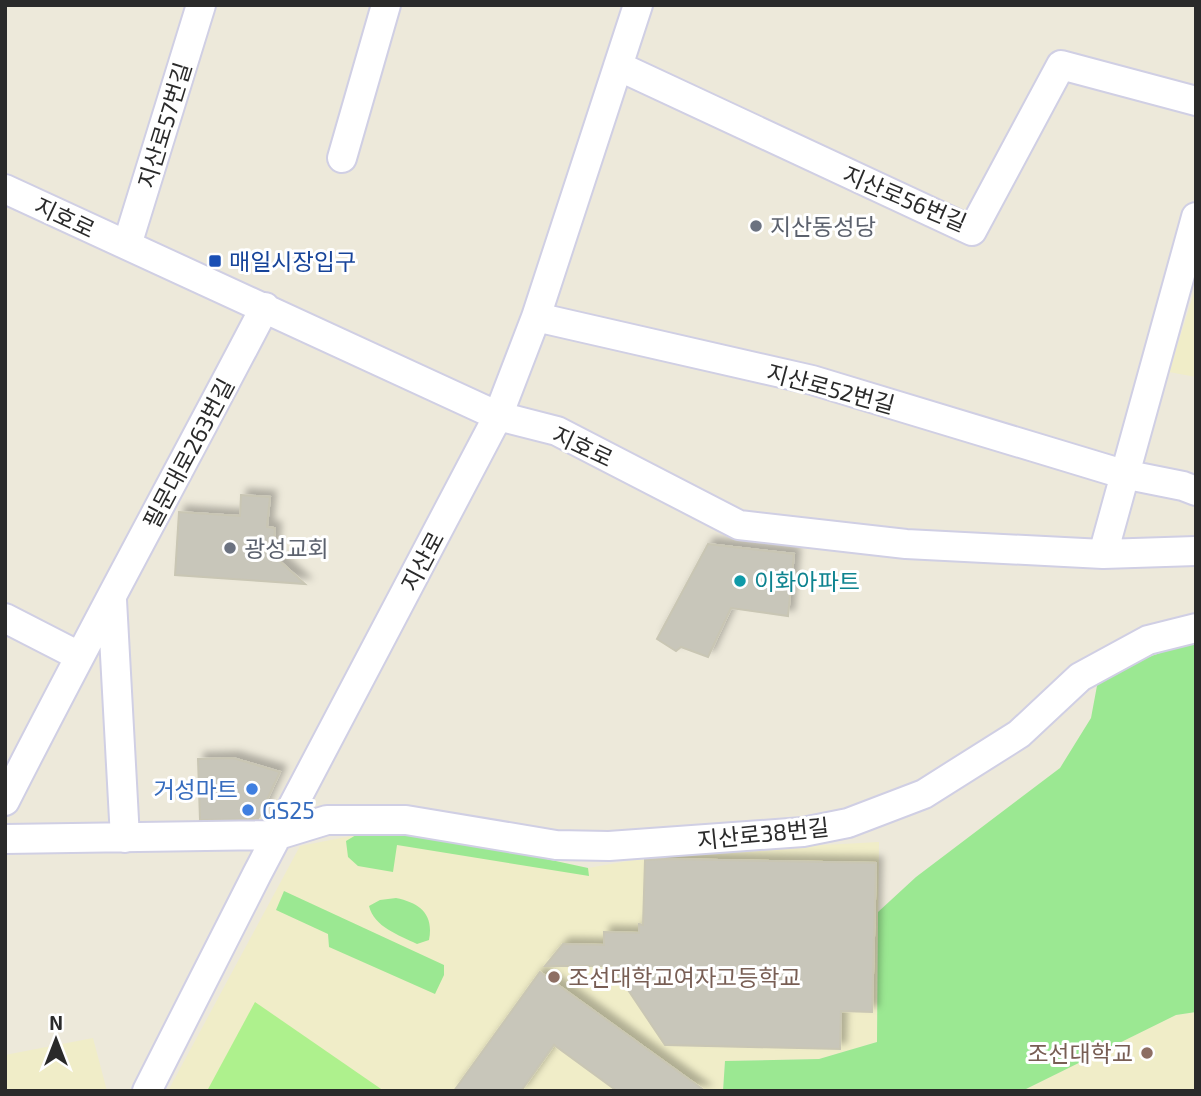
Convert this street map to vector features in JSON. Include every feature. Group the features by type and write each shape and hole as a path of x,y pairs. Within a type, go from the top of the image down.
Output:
{"street":[{"name":"지산로57번길","path":"127,245 201,5"},
{"path":"342,158 386,5"},
{"name":"지산로","path":"147,1091 498,416 536,317 638,5"},
{"name":"지산로56번길","path":"618,66 972,231 1060,65 1196,101"},
{"name":"지호로","path":"5,189 498,416 556,431 739,525 905,544 1103,554 1196,551"},
{"path":"1103,554 1196,217"},
{"name":"필문대로263번길","path":"5,801 265,307"},
{"name":"지산로52번길","path":"536,317 812,380 1123,474 1196,491"},
{"path":"112,600 125,838"},
{"path":"5,618 79,656"},
{"name":"지산로38번길","path":"278,835 327,820 406,820 556,845 609,846 803,832 848,823 924,794 1018,734 1080,677 1148,640 1196,628"},
{"path":"5,839 278,835"}],"shaded area":[{"path":"1196,286 1196,377 1169,372"},
{"name":"조선대학교여자고등학교","path":"356,835 440,836 588,868 674,853 879,842 877,1042 819,1059 725,1061 723,1091 168,1091 300,846"},
{"name":"조선대학교","path":"1196,1012 1196,1091 1022,1091 1176,1015"},
{"path":"93,1038 107,1091 5,1091 5,1055"}],"green space":[{"path":"1196,640 1196,1012 1176,1015 1022,1091 723,1091 725,1061 819,1059 877,1042 878,912 916,877 1060,768 1091,718 1099,675"},
{"path":"356,835 440,836 588,868 589,876 397,845 393,872 358,866 348,857 346,841"},
{"path":"284,891 444,965 444,975 435,994 329,947 328,934 276,910"},
{"path":"396,898 412,903 423,911 429,923 429,940 417,944 388,930 376,920 369,906 380,900"},
{"path":"255,1002 384,1091 207,1091"}],"building":[{"path":"241,495 270,497 267,527 275,528 273,555 305,584 175,575 179,512 240,516"},
{"name":"이화아파트","path":"708,544 794,554 788,616 731,608 708,657 681,647 676,651 657,639"},
{"path":"233,758 280,772 258,819 200,820 198,759"},
{"path":"645,860 876,863 872,1012 841,1011 840,1049 665,1045 612,966 545,966 563,944 604,945 604,932 639,933 639,924 643,925"},
{"path":"540,972 705,1091 617,1091 554,1045 521,1091 454,1091"}],"place":[{"name":"지산동성당","path":"756,226"},
{"name":"매일시장입구","path":"215,261"},
{"name":"광성교회","path":"230,548"},
{"name":"이화아파트","path":"740,581"},
{"name":"거성마트","path":"252,789"},
{"name":"GS25","path":"248,810"},
{"name":"조선대학교여자고등학교","path":"554,977"},
{"name":"조선대학교","path":"1147,1053"}]}
